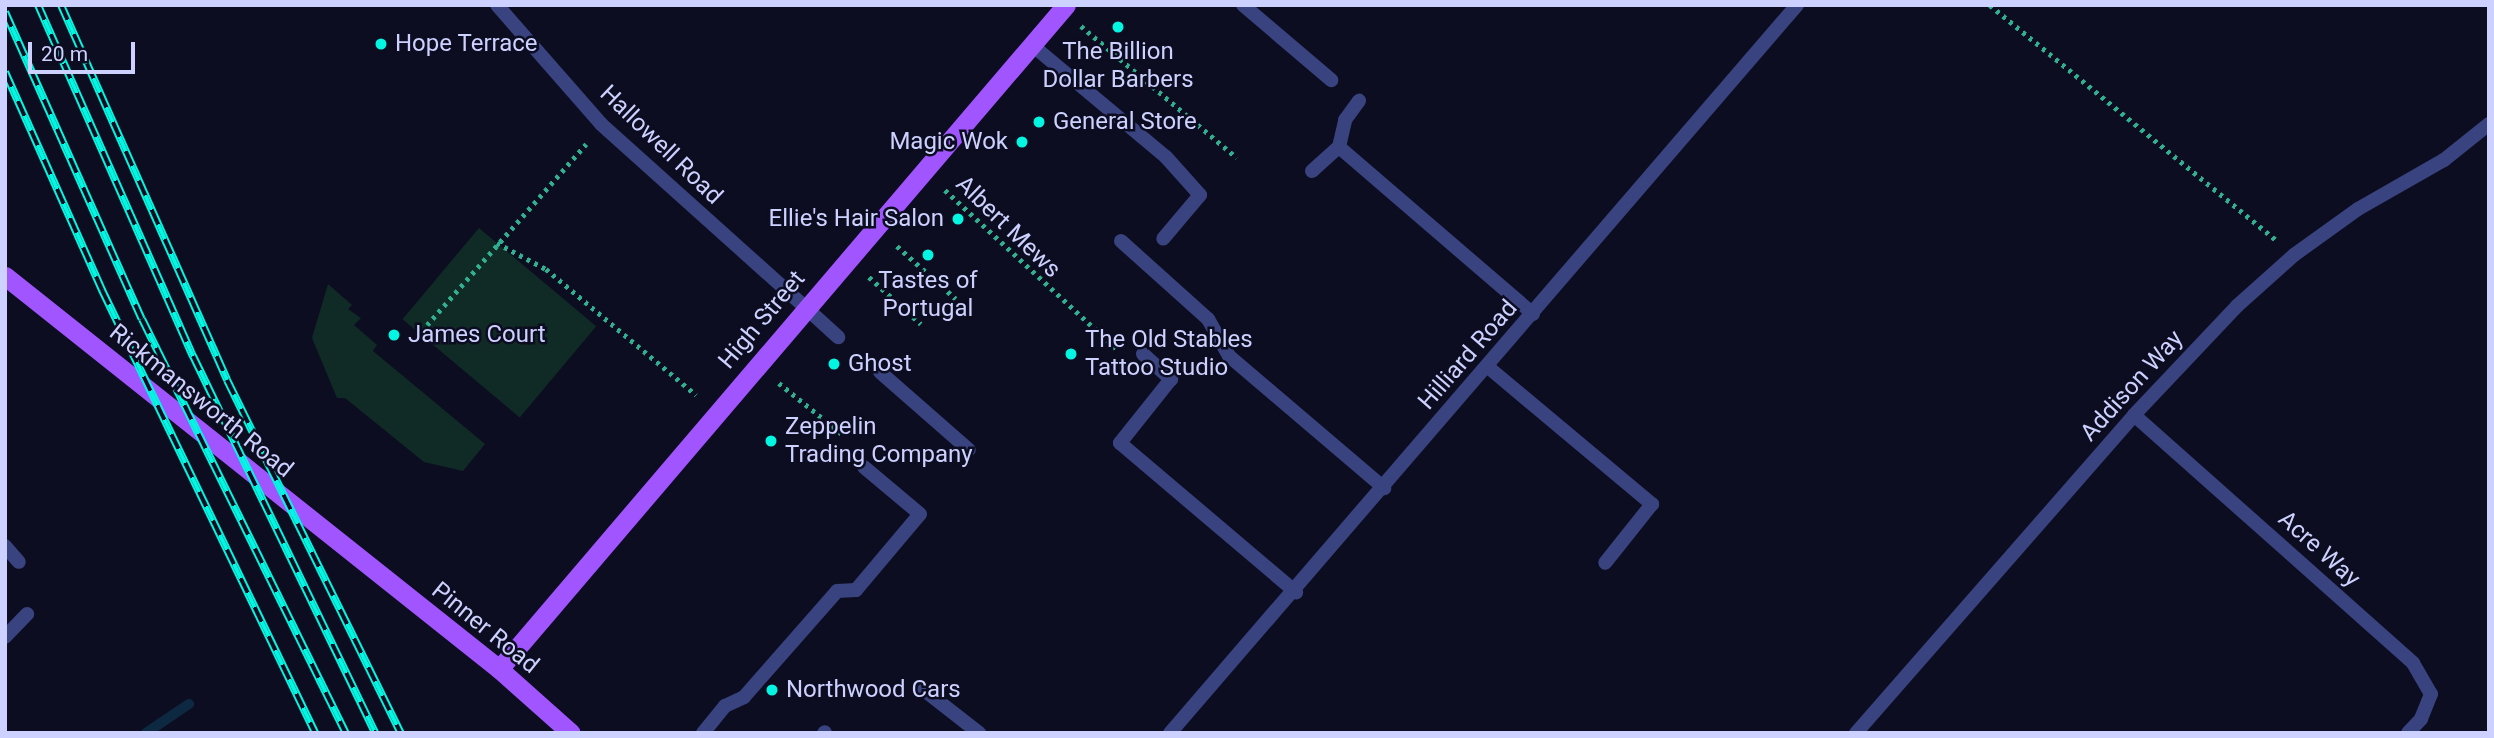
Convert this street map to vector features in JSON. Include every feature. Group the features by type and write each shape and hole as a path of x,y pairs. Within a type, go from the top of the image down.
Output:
{"main road":[{"name":"High Street","path":"499,669 805,307 1064,8"},
{"name":"Rickmansworth Road","path":"5,276 366,565"},
{"name":"Pinner Road","path":"366,565 499,669 571,733"}],"street":[{"name":"Hallowell Road","path":"497,5 601,124 838,337"},
{"path":"1243,5 1331,80"},
{"name":"Hilliard Road","path":"1170,733 1296,592 1797,5"},
{"path":"1032,46 1166,157 1199,195 1163,239"},
{"path":"1312,171 1339,147 1345,120 1359,101"},
{"name":"Addison Way","path":"1857,733 2134,415 2237,306 2294,255 2358,209 2444,160 2489,124"},
{"path":"1339,147 1533,314"},
{"path":"1121,241 1208,319 1229,356 1384,488"},
{"path":"1143,354 1171,379 1120,443 1296,592"},
{"path":"1488,367 1653,504 1605,563"},
{"path":"880,372 969,450"},
{"name":"Acre Way","path":"2134,415 2413,663 2431,694 2421,719 2408,733"},
{"path":"703,733 725,706 744,697 837,591 856,590 920,514 864,467"},
{"path":"5,545 19,562"},
{"path":"5,637 27,614"},
{"path":"924,690 979,733"}],"path":[{"path":"1990,5 2294,255"},
{"path":"1064,8 1237,158"},
{"path":"426,325 601,124"},
{"name":"Albert Mews","path":"923,171 1010,246 1026,267 1119,350"},
{"path":"875,227 956,299"},
{"path":"497,243 546,269 717,412"},
{"path":"848,258 921,324"},
{"path":"757,365 842,434"}],"green space":[{"path":"479,228 596,326 520,418 403,319"},
{"path":"328,284 352,305 348,309 361,318 354,325 377,345 373,351 485,444 463,471 424,462 345,398 337,398 312,338"}],"waterway":[{"path":"146,733 189,704"}],"railway":[{"path":"38,5 193,356 375,733"},
{"path":"61,5 227,380 401,733"},
{"path":"5,12 142,319 346,733"},
{"path":"5,72 102,290 315,733"}],"place":[{"name":"The Billion Dollar Barbers","path":"1118,27"},
{"name":"Hope Terrace","path":"381,44"},
{"name":"General Store","path":"1039,122"},
{"name":"Magic Wok","path":"1022,142"},
{"name":"Ellie's Hair Salon","path":"958,219"},
{"name":"Tastes of Portugal","path":"928,255"},
{"name":"James Court","path":"394,335"},
{"name":"The Old Stables Tattoo Studio","path":"1071,354"},
{"name":"Ghost","path":"834,364"},
{"name":"Zeppelin Trading Company","path":"771,441"},
{"name":"Northwood Cars","path":"772,690"}]}
